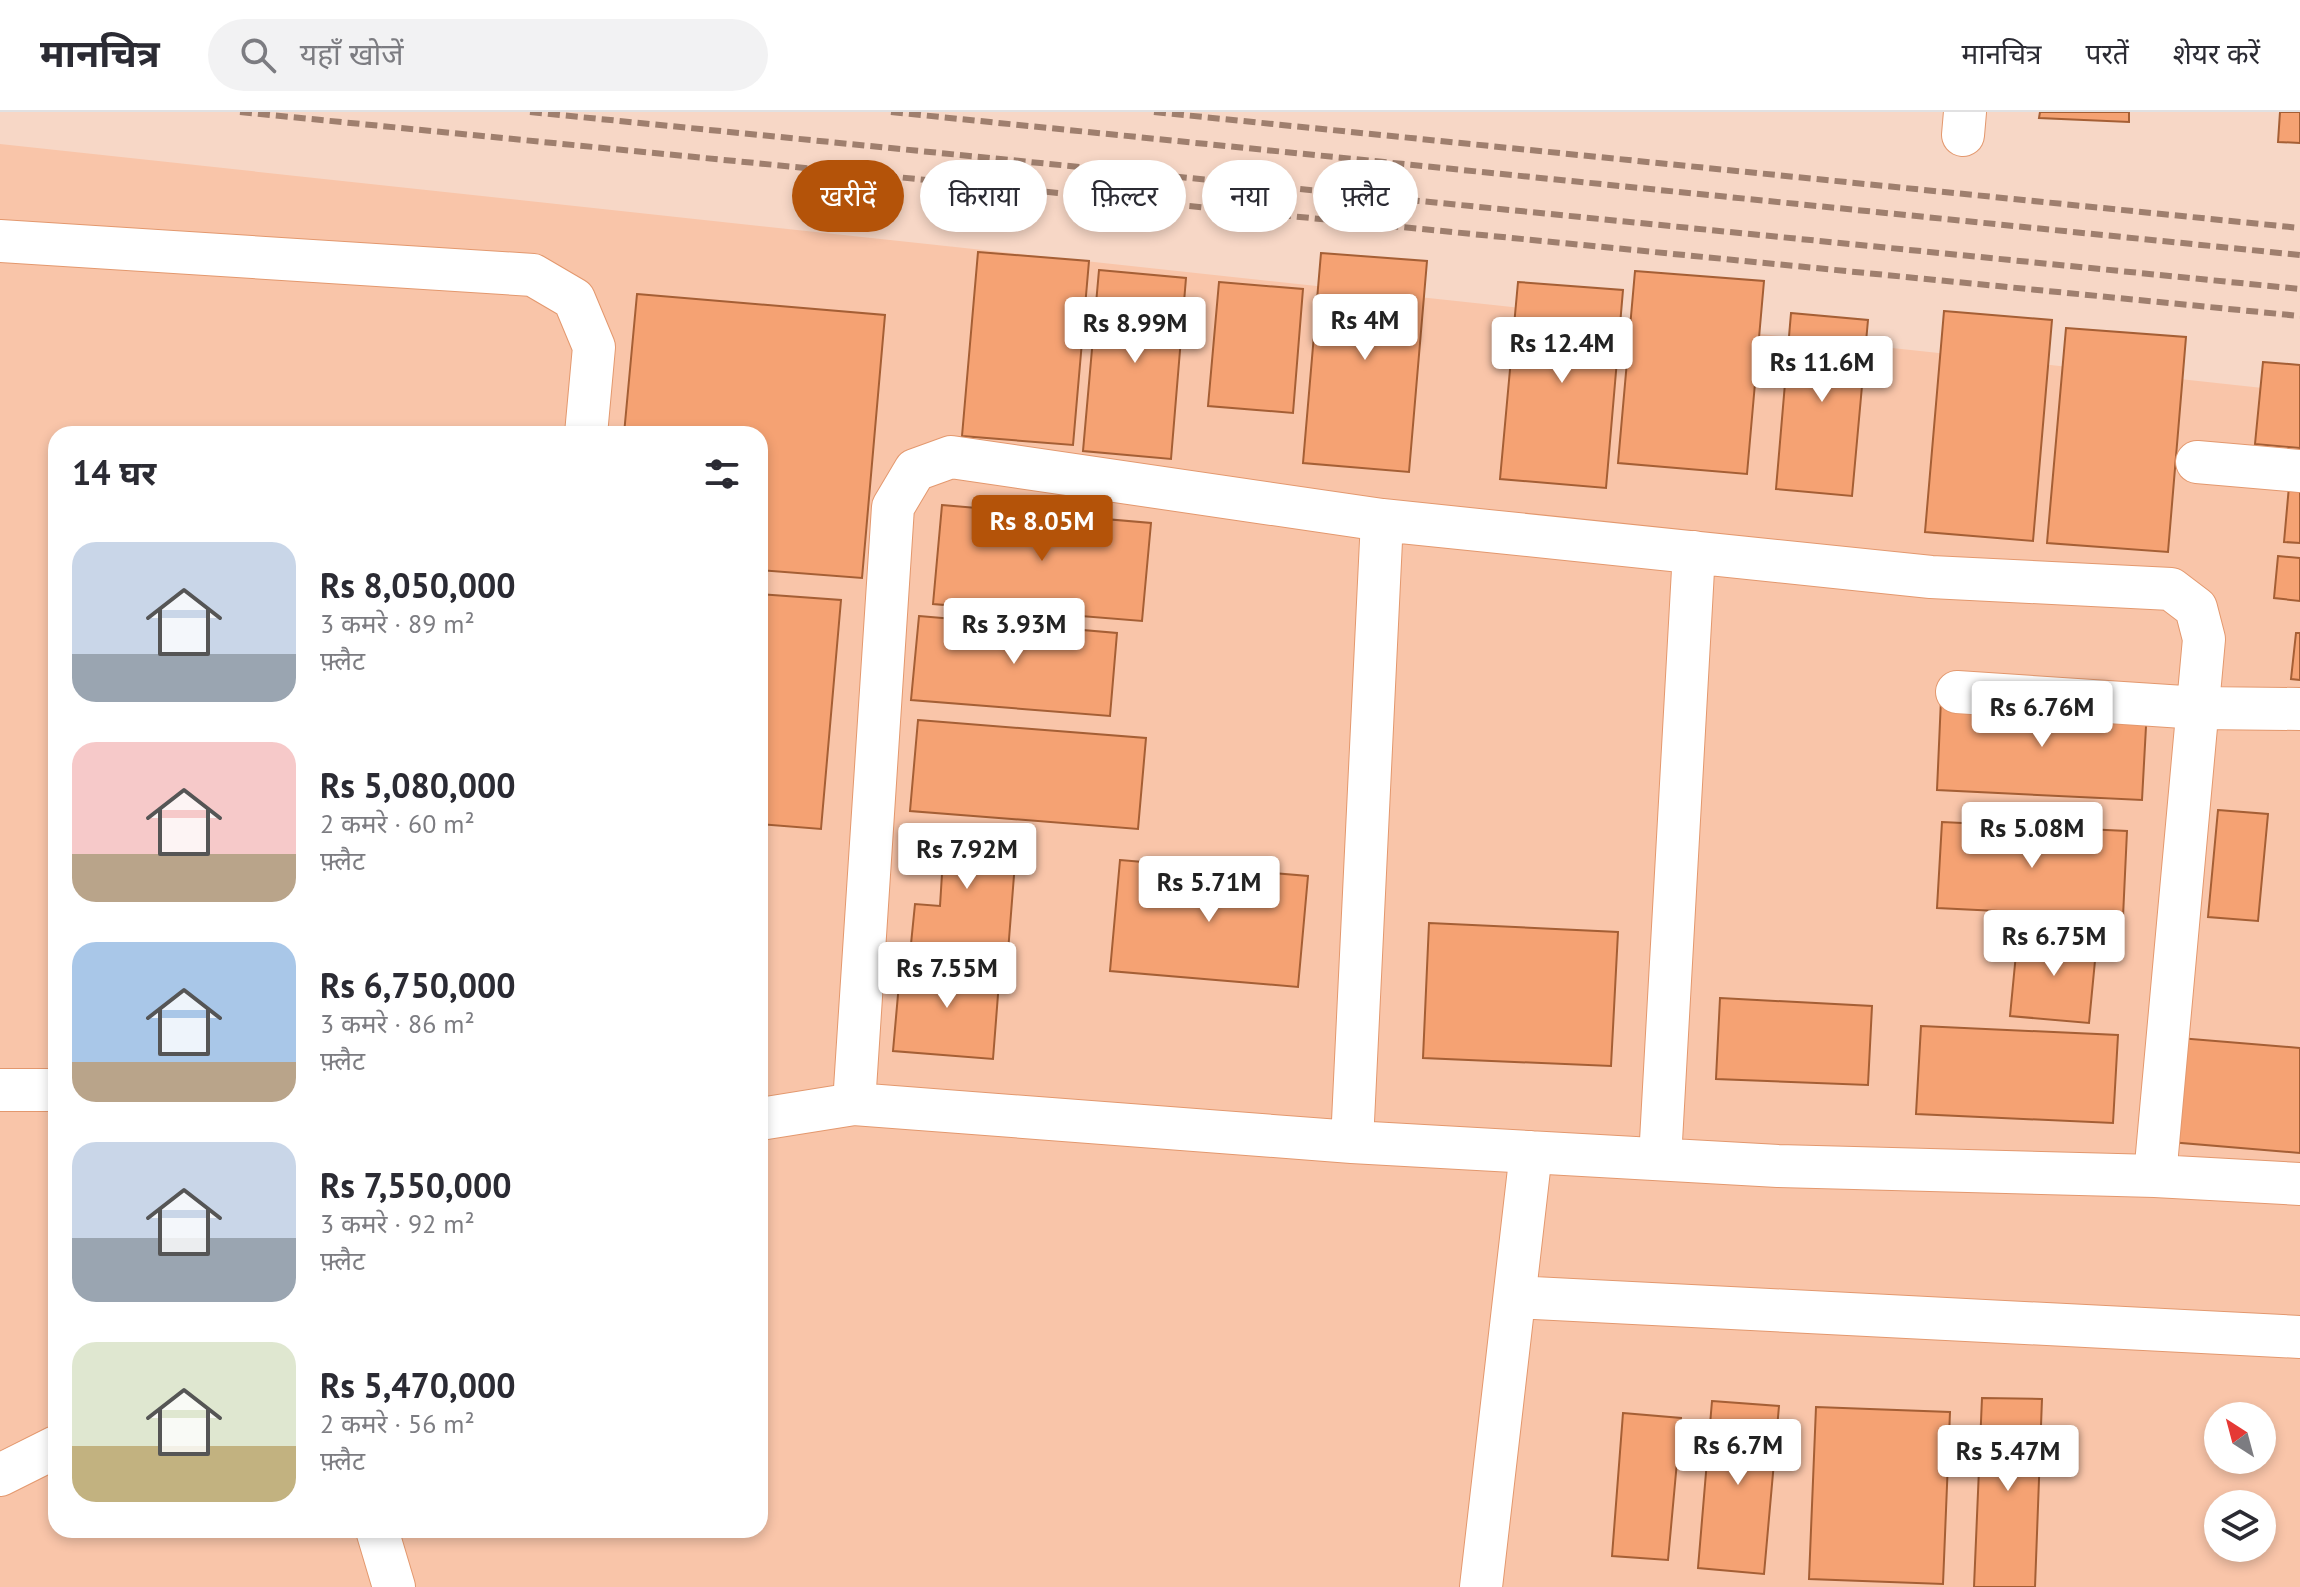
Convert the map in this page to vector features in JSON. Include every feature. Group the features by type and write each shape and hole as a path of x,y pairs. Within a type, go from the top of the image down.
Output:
{"street":[{"path":"0,241 533,275 574,299 594,347 587,426"},
{"path":"854,1104 893,507 915,470 951,457 1382,520 1931,577 2171,589 2196,608 2204,639 2155,1176"},
{"path":"2197,462 2300,471"},
{"path":"1352,1142 1382,520"},
{"path":"1660,1159 1694,552"},
{"path":"1957,692 2199,708 2300,709"},
{"path":"0,1090 48,1090"},
{"path":"768,1118 854,1104 1352,1142 1531,1152 2300,1184"},
{"path":"1481,1587 1531,1152"},
{"path":"1515,1297 2300,1337"},
{"path":"0,1475 48,1451"},
{"path":"379,1538 394,1587"}],"shaded area":[{"path":"0,144 792,229 792,232 816,232 2300,392 2300,1587 0,1587"}],"building":[{"path":"2040,112 2129,112 2129,122 2039,118"},
{"path":"2280,112 2300,112 2300,143 2278,142"},
{"path":"978,252 1089,261 1073,445 962,436"},
{"path":"1321,253 1427,261 1409,472 1303,463"},
{"path":"1099,270 1186,278 1171,459 1083,451"},
{"path":"1635,271 1764,281 1747,474 1618,463"},
{"path":"1219,282 1303,289 1293,413 1208,406"},
{"path":"1518,282 1623,290 1606,488 1500,479"},
{"path":"637,294 885,315 862,578 768,571 768,426 625,426"},
{"path":"1944,311 2052,320 2033,541 1925,532"},
{"path":"1791,313 1868,320 1852,496 1776,489"},
{"path":"2066,328 2186,337 2168,552 2047,543"},
{"path":"2263,362 2300,365 2300,448 2255,444"},
{"path":"2289,486 2300,487 2300,543 2284,542"},
{"path":"942,505 1151,523 1142,621 933,604"},
{"path":"2278,556 2300,558 2300,601 2274,598"},
{"path":"768,595 841,600 821,829 768,825"},
{"path":"919,616 1117,633 1110,716 911,700"},
{"path":"2296,633 2300,633 2300,680 2291,679"},
{"path":"1941,699 2147,708 2142,800 1937,790"},
{"path":"918,720 1146,738 1138,829 910,811"},
{"path":"2218,810 2268,814 2258,921 2208,917"},
{"path":"1942,822 2127,831 2123,917 1937,908"},
{"path":"922,829 1017,837 1008,952 911,944 915,904 940,906 942,874 918,872"},
{"path":"1120,860 1308,876 1298,987 1110,971"},
{"path":"1429,923 1618,932 1611,1066 1423,1058"},
{"path":"2018,933 2097,940 2089,1023 2010,1016"},
{"path":"901,961 1000,969 993,1059 893,1051"},
{"path":"1720,998 1872,1006 1868,1085 1716,1079"},
{"path":"1921,1026 2118,1035 2113,1123 1916,1114"},
{"path":"2179,1038 2300,1048 2300,1153 2170,1142"},
{"path":"1982,1398 2042,1399 2035,1587 1974,1587"},
{"path":"1712,1401 1779,1406 1764,1574 1698,1568"},
{"path":"1816,1407 1950,1412 1943,1584 1809,1579"},
{"path":"1623,1413 1681,1418 1668,1560 1612,1556"}],"railway":[{"path":"240,112 2300,316"},
{"path":"530,112 2300,289"},
{"path":"891,112 2300,255"},
{"path":"1154,112 2300,228"}]}
